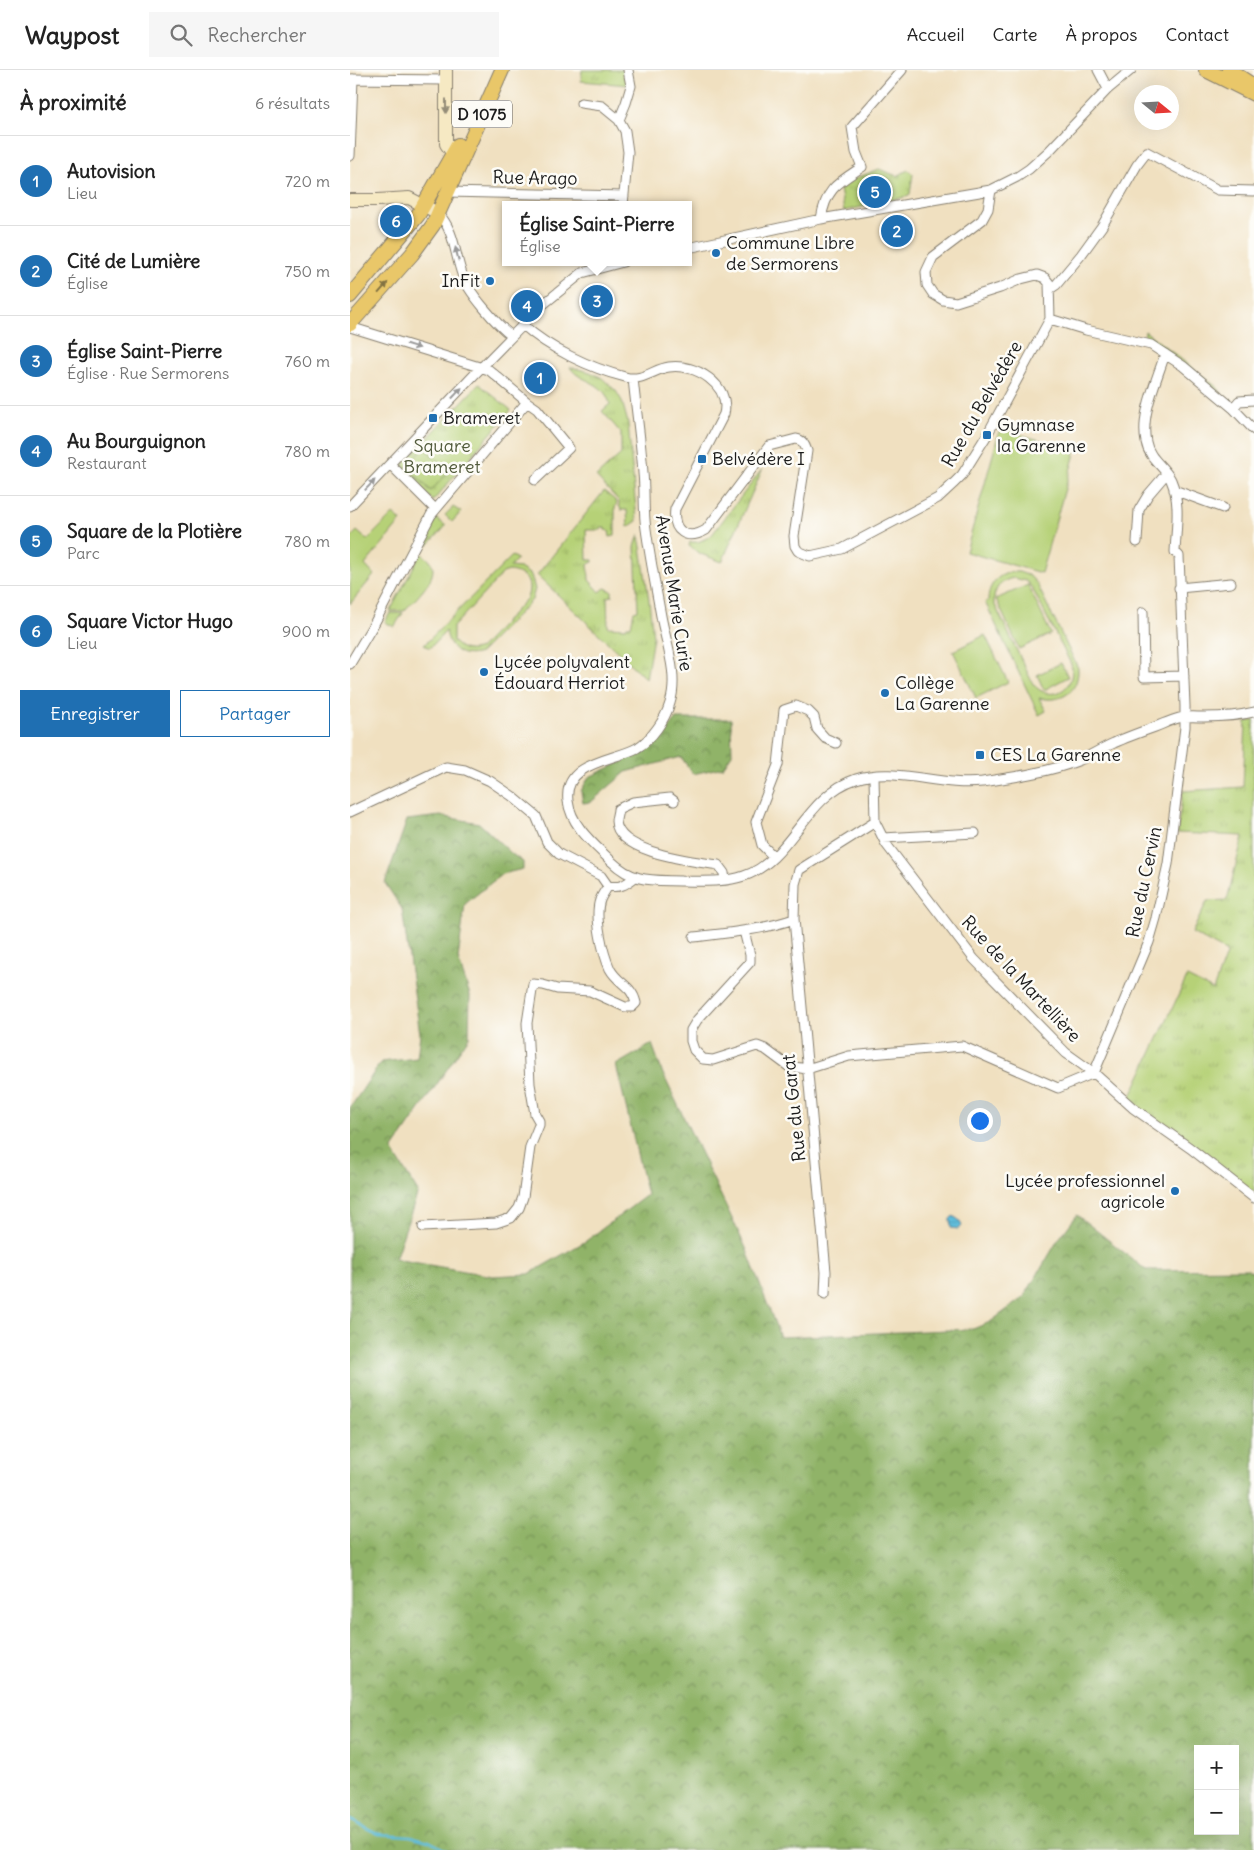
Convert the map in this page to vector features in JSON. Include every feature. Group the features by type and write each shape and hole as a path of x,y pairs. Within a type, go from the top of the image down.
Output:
{"main road":[{"name":"D 1075","path":"457,156 493,70"},
{"name":"D 1075","path":"457,156 502,70"},
{"path":"1206,70 1254,94"},
{"path":"1229,70 1254,86"},
{"path":"350,296 442,187 457,156 446,144 446,75"},
{"path":"350,200 409,198 442,187"},
{"path":"350,326 423,240 438,213 442,187"},
{"path":"409,198 438,213"}],"street":[{"path":"619,120 631,86 628,70"},
{"path":"821,219 825,200 830,192 841,181 862,166 856,152 852,127 902,70"},
{"path":"1098,70 1108,89"},
{"path":"692,247 821,219 991,190 1029,169 1108,89 1131,70"},
{"path":"350,156 351,79 446,75"},
{"path":"581,103 602,106 619,120 624,131 628,152 623,200"},
{"path":"1050,289 1056,285 1102,226 1136,165 1147,152 1218,190 1254,191"},
{"name":"Rue Arago","path":"442,187 623,200"},
{"path":"991,190 988,209 982,220 933,257 926,272 927,285 933,294 944,300 956,302 1000,288 1021,278 1036,275 1045,278 1049,283 1050,289 1050,319 1086,330 1151,345 1183,366 1233,408 1254,430"},
{"path":"438,213 451,232 462,276 468,287 504,330 512,336"},
{"path":"350,506 523,325 530,315 582,273 608,266"},
{"name":"Rue du Belvédère","path":"523,325 564,353 597,368 626,378 644,377 669,367 699,372 715,382 725,397 726,406 724,414 675,509 674,520 677,528 686,534 696,536 706,530 769,446 796,439 805,444 807,451 806,463 794,536 795,546 798,551 810,556 842,549 938,498 953,484 962,475 987,435 1050,319"},
{"path":"350,326 489,370 537,409 569,448 535,480"},
{"path":"1165,354 1144,424 1148,450 1170,479 1174,490 1223,508"},
{"name":"Avenue Marie Curie","path":"633,378 644,476 645,526 672,667 673,686 671,701 666,715 653,734 638,747 597,761 577,774 568,790 568,799 572,817 588,838 617,866 634,878"},
{"path":"1233,408 1239,401 1254,400"},
{"path":"350,664 375,622 435,509 527,402"},
{"path":"390,464 435,509"},
{"path":"1137,542 1139,510 1148,495 1166,474"},
{"name":"Rue du Cervin","path":"1094,1073 1149,942 1168,864 1185,717 1179,556 1175,552 1177,506 1174,490"},
{"path":"1180,588 1231,583"},
{"path":"1143,612 1144,676 1184,676"},
{"path":"774,857 762,845 756,822 778,764 784,710 796,706 808,711 814,717 817,729 825,738 836,743"},
{"path":"350,812 446,767 465,770 490,781 512,796 536,816 548,842 559,854 601,876 608,886 617,888 626,885 634,878 651,881 725,880 742,877 754,872 774,857 828,793 858,778 893,776 968,784 1050,770 1082,759 1114,743 1176,718 1222,716 1254,712"},
{"name":"Rue de la Martellière","path":"874,776 875,822 883,838 974,959 1066,1053 1094,1073 1133,1108 1190,1148 1254,1198"},
{"path":"674,802 670,798 633,802 618,809 616,822 622,835 635,846 671,857 718,865 724,873 725,880"},
{"name":"Rue du Garat","path":"825,1294 826,1272 794,919 795,884 799,870 875,822"},
{"path":"883,838 975,833"},
{"path":"422,1227 496,1223 511,1218 520,1208 530,1147 539,1125 535,1114 530,1084 527,1023 533,984 543,984 557,989 590,991 626,1006 632,1007 636,1003 632,990 618,979 611,969 601,939 598,907 600,898 608,886"},
{"path":"694,937 744,931 794,919"},
{"path":"744,931 750,962 696,1020 692,1030 691,1041 694,1050 702,1059 713,1060 757,1046 788,1066 807,1069 849,1056 962,1046 1058,1088 1094,1073"}],"green space":[{"path":"582,70 625,70 628,85 581,81"},
{"path":"879,169 897,176 908,170 913,174 910,194 905,197 844,211 840,189 854,179"},
{"path":"1145,331 1218,388 1222,394 1168,352 1144,339"},
{"path":"570,367 590,372 602,378 616,391 622,401 628,423 637,521 628,527 627,510 621,510 619,501 596,477 621,454 621,433 602,411 610,404 607,396 597,386 579,376"},
{"name":"Square Brameret","path":"479,384 511,410 433,501 400,467"},
{"path":"1000,429 1076,450 1041,573 966,552"},
{"path":"424,448 449,471 431,491 407,466"},
{"path":"763,468 722,562 701,554 689,546 690,542 698,542 711,536"},
{"path":"604,491 617,502 615,508 615,536 610,537 609,531 605,530 605,528 601,528 601,530 586,530 587,560 593,560 593,562 588,564 589,580 600,592 605,588 612,591 612,596 607,597 608,627 626,628 631,626 634,611 638,610 635,547 639,534 653,637 646,679 537,575"},
{"path":"453,507 461,512 452,522 445,515"},
{"path":"393,514 401,521 365,565 374,575 350,604 350,538 357,531 367,540"},
{"path":"436,518 446,526 428,545 425,541"},
{"path":"421,553 429,560 433,567 430,581 404,611 390,611"},
{"path":"512,556 517,559 510,567 520,568 531,575 535,589 532,600 480,653 467,655 457,651 450,643 446,631 430,648 424,645","holes":["515,572 523,576 528,583 529,592 527,598 481,648 469,650 459,647 453,641 453,627 503,573"]},
{"path":"1012,572 1019,572 1030,576 1037,584 1078,668 1076,684 1068,694 1055,699 1039,698 1046,711 1039,715 985,602 988,601 990,588 993,583 1001,576","holes":["1014,578 1026,581 1032,588 1071,664 1072,673 1070,681 1061,691 1054,693 1047,693 1033,684 994,603 996,589 1002,583"]},
{"path":"1028,585 1051,634 1019,649 996,599"},
{"path":"390,613 403,613 394,627 385,622"},
{"path":"985,635 1008,682 976,698 953,651"},
{"path":"1061,663 1068,677 1044,690 1037,675"},
{"path":"676,719 731,719 732,754 723,767 693,774 681,757 626,772 591,802 583,803 581,791 589,777 654,747"},
{"path":"1254,720 1254,1193 1129,1100 1187,977 1213,990 1227,952 1192,933 1207,901 1227,900 1243,836 1177,833 1183,791 1243,787 1246,722"},
{"path":"440,816 479,823 523,862 523,869 502,874 465,904 458,959 470,995 469,1037 392,1150 418,1192 395,1259 493,1276 529,1274 586,1241 647,1195 616,1065 652,1044 663,1074 746,1248 780,1337 973,1329 990,1322 1024,1297 1058,1240 1077,1215 1146,1270 1247,1269 1254,1273 1254,1850 350,1850 350,1108 381,1062 417,1058 420,1034 402,909 385,883 407,820"}],"water":[{"path":"953,1216 959,1220 962,1226 958,1229 951,1228 950,1219"}],"waterway":[{"path":"350,1820 379,1834 410,1836 429,1841 446,1850"}],"place":[{"name":"Square de la Plotière","path":"875,192"},
{"name":"Square Victor Hugo","path":"396,221"},
{"name":"Cité de Lumière","path":"897,231"},
{"name":"Commune Libre de Sermorens","path":"716,253"},
{"name":"InFit","path":"490,281"},
{"name":"Église Saint-Pierre","path":"597,301"},
{"name":"Au Bourguignon","path":"527,306"},
{"name":"Autovision","path":"540,378"},
{"name":"Brameret","path":"433,418"},
{"name":"Gymnase la Garenne","path":"987,435"},
{"name":"Belvédère I","path":"702,459"},
{"name":"Lycée polyvalent Édouard Herriot","path":"484,672"},
{"name":"Collège La Garenne","path":"885,693"},
{"name":"CES La Garenne","path":"980,755"},
{"name":"Lycée professionnel agricole","path":"1175,1191"}]}
